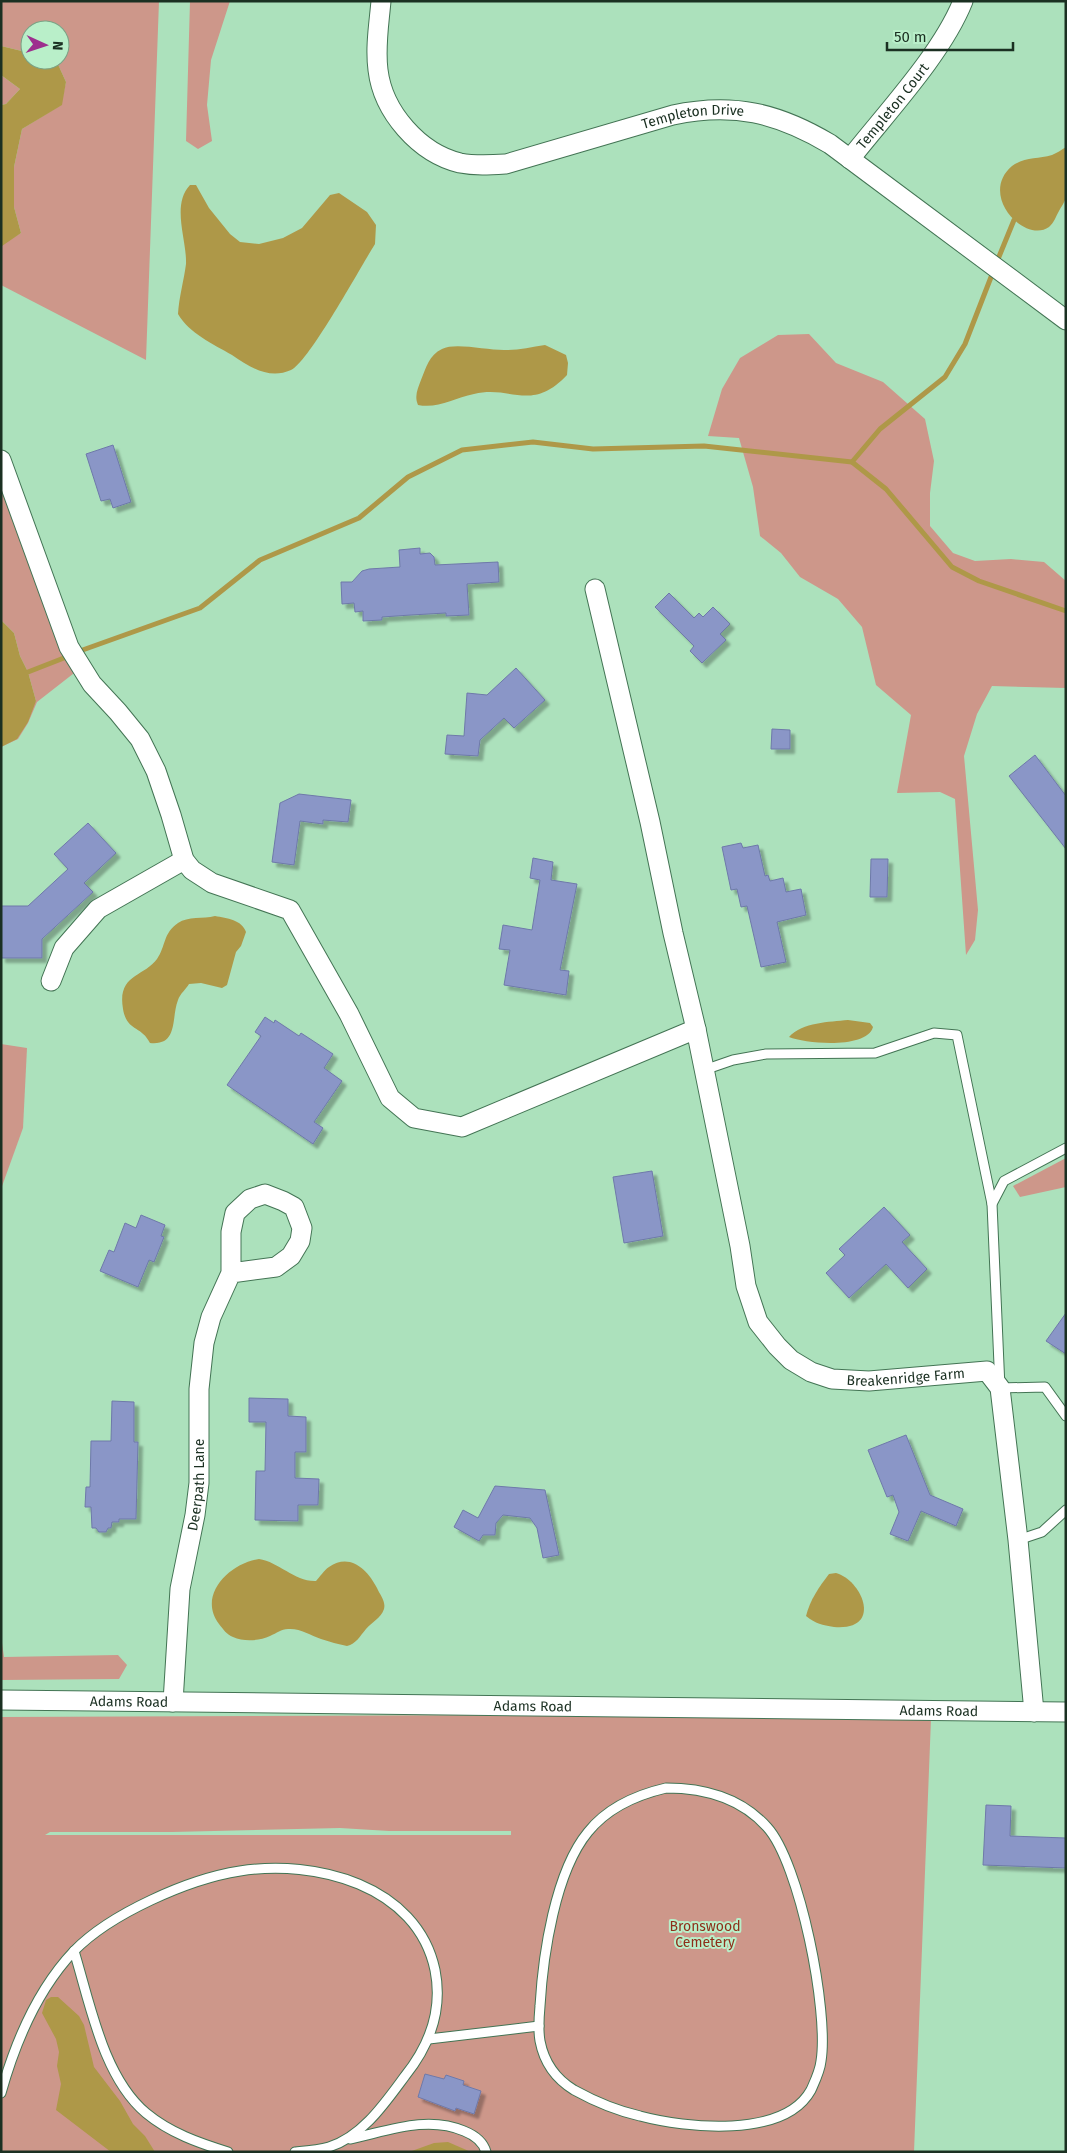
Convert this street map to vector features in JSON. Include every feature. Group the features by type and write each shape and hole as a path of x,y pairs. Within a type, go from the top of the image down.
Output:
{"street":[{"name":"Templeton Drive","path":"381,1 377,46 378,71 383,93 395,115 410,134 427,146 459,162 480,166 506,164 673,115 697,110 724,109 746,111 788,122 830,144 1066,320"},
{"name":"Templeton Court","path":"850,159 924,66 945,36 963,1"},
{"path":"1,460 72,653 92,684 140,739 156,771 184,860 192,870 212,882 290,910 349,1014 390,1098 414,1118 462,1127 696,1029"},
{"name":"Breakenridge Farm","path":"595,589 696,1029 740,1246 746,1286 758,1322 777,1346 792,1360 811,1372 832,1379 869,1380 987,1371 1000,1388"},
{"path":"50,981 64,948 98,909 184,860"},
{"name":"Deerpath Lane","path":"173,1702 180,1589 195,1515 199,1483 199,1389 204,1343 212,1317 231,1272 230,1232 236,1213 250,1199 265,1194 294,1207 302,1228 300,1241 291,1256 276,1267 231,1272"},
{"path":"1000,1388 1018,1540 1034,1712"},
{"name":"Adams Road","path":"1,1700 1066,1712"}],"lane":[{"path":"704,1070 732,1060 766,1054 875,1053 934,1034 957,1036 992,1204 1000,1388 1045,1387 1066,1416"},
{"path":"992,1204 1004,1181 1066,1148"},
{"path":"1018,1540 1042,1532 1066,1510"},
{"path":"666,1788 702,1790 734,1802 766,1825 778,1840 786,1856 796,1888 817,1982 821,2022 822,2046 818,2070 810,2092 791,2111 757,2122 715,2126 694,2125 640,2116 607,2105 574,2090 551,2069 544,2056 539,2026 542,1971 548,1936 566,1874 574,1854 587,1833 613,1808 650,1792 666,1788"},
{"path":"1,2093 10,2062 46,1988 60,1967 74,1951 87,1938 113,1920 167,1894 206,1879 239,1871 269,1868 306,1871 342,1877 386,1898 402,1912 424,1940 433,1960 437,1996 435,2016 429,2039 419,2059 360,2130 329,2150 296,2152"},
{"path":"74,1951 111,2064 133,2100 146,2113 166,2127 185,2137 228,2152"},
{"path":"429,2039 539,2026"},
{"path":"345,2140 425,2123 442,2124 471,2134 484,2145 486,2151"}],"green space":[{"path":"1,1 159,1 146,360 1,285 1,245 21,233 14,207 14,167 22,129 61,105 66,82 61,70 70,70 70,20 20,20 20,51 1,46"},
{"path":"190,1 230,1 211,60 207,105 212,141 198,149 186,141"},
{"path":"1,75 20,89 6,104 1,105"},
{"path":"809,334 836,363 883,382 925,419 934,461 930,493 930,526 953,553 975,561 1011,559 1044,562 1066,581 1066,688 992,686 977,714 964,756 978,910 975,940 966,955 955,799 940,792 897,793 911,715 876,685 862,627 838,599 800,577 781,553 760,536 753,487 739,438 708,436 722,389 740,358 778,335"},
{"path":"1,462 78,670 37,702 28,723 18,739 1,747 36,701 14,633 1,620"},
{"path":"1,1044 27,1048 23,1128 1,1189"},
{"path":"1066,1158 1066,1187 1020,1197 1013,1186"},
{"path":"1,1636 4,1657 118,1655 127,1665 119,1679 1,1680"},
{"name":"Bronswood Cemetery","path":"513,1715 931,1719 914,2152 1,2152 1,1717","holes":["340,1828 389,1831 511,1831 511,1835 45,1835 50,1832 172,1832"]}],"shaded area":[{"path":"1,46 20,51 20,70 61,70 66,82 62,105 22,129 14,167 14,207 21,233 2,246 1,105 6,104 20,89 1,75"},
{"path":"1066,147 1065,201 1049,227 1039,230 1028,229 1009,214 1002,203 1000,190 1003,178 1012,166 1017,163 1052,155"},
{"path":"190,185 196,185 209,208 230,234 240,242 259,244 283,238 302,228 330,195 339,193 367,212 376,225 375,244 310,350 291,370 275,374 253,368 188,327 178,314 186,264 181,212 184,193"},
{"path":"545,345 566,355 568,363 567,375 543,393 521,395 487,392 432,406 418,405 417,392 426,366 431,358 442,349 456,346 512,350"},
{"path":"1,620 14,633 36,701 28,722 17,739 1,747"},
{"path":"215,916 238,922 246,932 241,946 236,952 227,985 222,988 201,983 189,984 178,1000 170,1035 166,1040 159,1043 150,1043 143,1033 131,1025 125,1016 122,998 124,989 133,978 152,965 157,959 167,935 173,927 191,918"},
{"path":"848,1020 870,1023 873,1027 868,1034 860,1039 849,1042 822,1043 789,1037 801,1028 825,1022"},
{"path":"259,1559 301,1578 316,1581 327,1568 344,1561 351,1562 358,1565 369,1575 383,1601 384,1609 381,1615 358,1639 347,1646 292,1629 283,1630 266,1638 256,1640 242,1640 233,1637 219,1624 213,1613 212,1602 214,1592 220,1582 237,1567"},
{"path":"836,1573 845,1577 854,1585 864,1604 863,1614 859,1621 850,1626 826,1626 806,1616 812,1599 822,1584 829,1574"},
{"path":"51,1997 58,1997 79,2016 84,2025 94,2067 120,2101 133,2124 145,2136 155,2152 111,2152 56,2110 61,2084 57,2066 59,2052 56,2039 42,2013 46,2000"},
{"path":"448,2142 471,2152 409,2152 434,2143"}],"building":[{"path":"113,445 131,502 113,508 110,499 101,501 86,454"},
{"path":"420,548 420,554 430,553 434,557 435,565 498,562 499,582 467,584 469,615 446,616 446,613 382,617 382,620 363,621 363,611 355,612 354,603 342,604 341,582 352,582 362,571 369,569 400,567 399,550"},
{"path":"669,593 694,618 699,613 703,617 713,607 730,624 720,634 726,640 702,663 690,651 694,646 655,607"},
{"path":"516,668 545,700 514,728 504,718 480,740 478,756 445,754 447,735 464,736 467,693 487,695"},
{"path":"772,729 790,730 790,749 771,749"},
{"path":"1035,755 1066,796 1066,849 1009,776"},
{"path":"299,794 351,800 348,822 323,820 323,824 300,821 294,865 272,862 280,803"},
{"path":"88,823 116,853 84,883 93,892 42,939 42,958 1,958 1,906 28,906 68,869 54,854"},
{"path":"741,843 743,848 758,845 765,876 768,875 770,881 783,878 786,892 801,889 806,915 777,922 786,962 761,967 747,906 741,907 737,889 731,890 722,847"},
{"path":"533,858 553,862 551,880 577,884 560,970 569,971 566,995 504,985 510,950 499,949 503,925 532,930 540,880 530,878"},
{"path":"871,859 888,859 887,897 870,897"},
{"path":"265,1017 274,1023 275,1020 299,1036 301,1033 333,1054 324,1068 342,1081 314,1122 323,1128 313,1144 227,1085 261,1036 255,1032"},
{"path":"652,1171 663,1236 624,1243 613,1177"},
{"path":"884,1207 910,1235 902,1242 927,1269 908,1288 886,1264 849,1298 826,1273 845,1255 839,1249"},
{"path":"141,1215 165,1225 161,1236 164,1237 154,1262 149,1260 138,1287 100,1271 109,1250 114,1252 125,1223 136,1228"},
{"path":"1066,1313 1066,1354 1046,1341"},
{"path":"249,1398 288,1399 288,1416 306,1417 306,1452 295,1452 295,1478 319,1479 318,1505 298,1505 298,1521 255,1520 256,1471 265,1471 266,1422 249,1422"},
{"path":"112,1401 134,1402 134,1442 138,1442 136,1519 119,1519 119,1522 112,1522 111,1528 108,1528 106,1532 99,1532 96,1528 92,1528 91,1507 85,1507 86,1487 90,1487 91,1441 111,1441"},
{"path":"906,1435 930,1495 963,1509 956,1526 921,1511 908,1541 890,1534 899,1512 893,1495 887,1497 868,1450"},
{"path":"495,1486 545,1490 559,1555 543,1558 537,1528 530,1518 503,1515 496,1523 495,1535 483,1535 479,1541 454,1527 463,1510 478,1518"},
{"path":"986,1805 1011,1806 1010,1836 1066,1838 1066,1868 983,1865"},
{"path":"425,2074 444,2079 446,2075 464,2081 463,2085 481,2091 474,2114 456,2108 455,2111 418,2097"}],"waterway":[{"path":"996,264 1014,220"},
{"path":"852,462 880,429 945,377 965,344 993,272"},
{"path":"77,652 200,608 260,560 359,518 408,477 462,450 533,442 593,449 704,446 852,462 886,489 952,567 979,581 1066,611"},
{"path":"28,672 69,656"}]}
